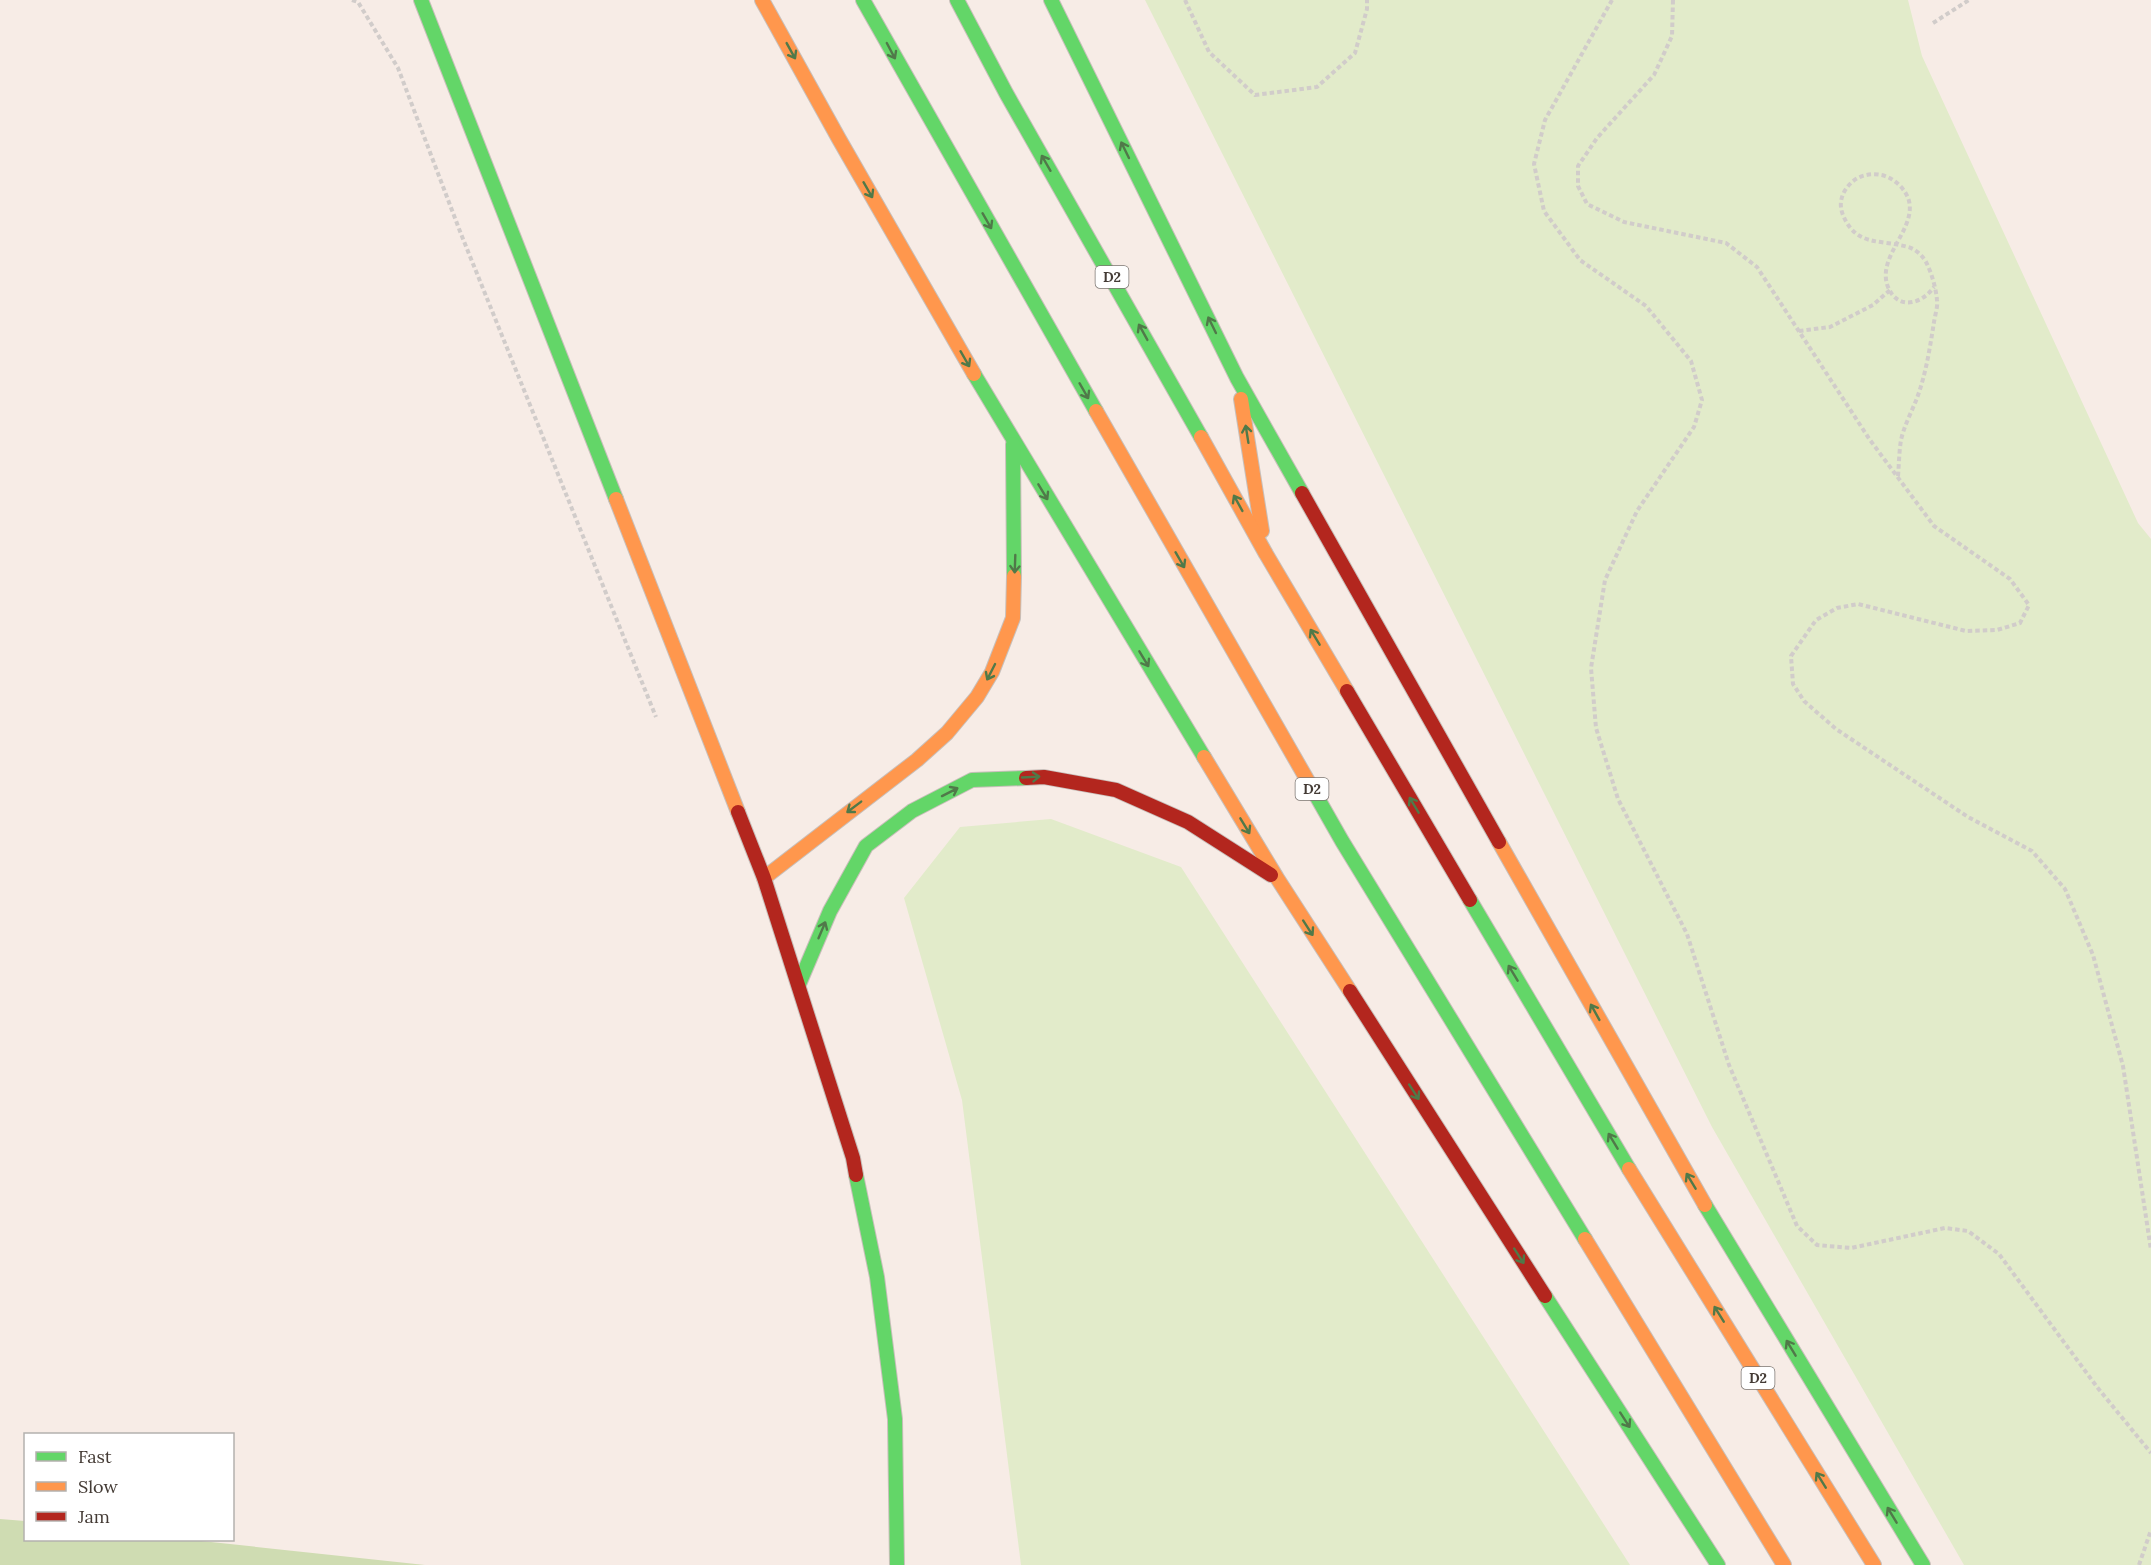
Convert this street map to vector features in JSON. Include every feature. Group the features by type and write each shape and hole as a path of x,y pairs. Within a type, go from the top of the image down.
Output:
{"main road":[{"path":"421,0 764,878 853,1158 877,1277 895,1419 897,1565"},
{"path":"762,0 1013,442 1277,878 1718,1565"},
{"name":"D2","path":"863,0 1342,841 1784,1565"},
{"name":"D2","path":"957,0 1006,93 1117,286 1266,554 1636,1181 1874,1565"},
{"path":"1051,0 1238,378 1685,1172 1923,1565"},
{"path":"1238,378 1266,554"},
{"path":"764,878 917,760 947,733 977,697 992,672 1013,618 1015,551 1013,442"},
{"path":"799,984 830,910 866,846 912,811 972,780 1044,777 1116,790 1188,822 1277,878"}],"path":[{"path":"352,0 358,2 398,68 461,234 656,718"},
{"path":"1185,0 1209,51 1255,95 1317,87 1355,53 1367,9 1367,0"},
{"path":"1612,0 1545,120 1534,164 1544,211 1580,260 1646,306 1691,361 1702,400 1694,427 1637,511 1605,580 1591,668 1596,728 1618,799 1687,934 1729,1065 1797,1226 1817,1245 1851,1248 1945,1228 1968,1231 1999,1254 2097,1387 2151,1454"},
{"path":"1673,0 1672,36 1654,75 1591,147 1578,166 1578,186 1587,204 1624,222 1726,243 1757,267 1870,440 1934,526 2010,579 2029,605 2019,623 1997,630 1966,631 1858,604 1837,608 1816,620 1791,656 1793,684 1804,701 1836,729 1968,817 2032,850 2065,889 2093,955 2123,1066 2151,1250"},
{"path":"1933,22 1970,0"},
{"path":"1898,477 1901,439 1918,395 1930,348 1938,301 1927,262 1921,255 1910,247 1895,245 1880,243 1863,238 1848,227 1840,209 1842,195 1852,181 1870,173 1884,175 1898,183 1909,200 1909,220 1895,245 1887,270 1887,286 1895,297 1906,303 1918,302 1928,296 1934,287"},
{"path":"1799,331 1830,327 1873,305 1890,290"},
{"path":"2139,1565 2151,1530"}],"green space":[{"path":"1145,0 1908,0 1922,56 2138,523 2151,539 2151,1565 1964,1565 1712,1127"},
{"path":"1051,819 1181,867 1630,1565 1021,1565 962,1100 904,898 960,827"},
{"path":"0,1519 24,1521 24,1541 201,1541 425,1565 0,1565"}],"traffic: fast":[{"path":"421,0 616,499"},
{"path":"863,0 1096,411"},
{"path":"957,0 1006,93 1201,437"},
{"path":"1051,0 1237,378 1302,493"},
{"path":"974,374 1204,757"},
{"path":"1013,444 1014,576"},
{"path":"799,984 830,911 866,846 912,811 972,780 1026,778"},
{"path":"1309,783 1342,841 1585,1239"},
{"path":"1470,900 1629,1169"},
{"path":"856,1175 877,1277 895,1419 897,1565"},
{"path":"1705,1205 1923,1565"},
{"path":"1545,1296 1718,1565"}],"traffic: slow":[{"path":"762,0 974,374"},
{"path":"1241,399 1262,531"},
{"path":"1096,411 1309,783"},
{"path":"1201,437 1266,554 1347,691"},
{"path":"616,499 738,812"},
{"path":"764,878 917,760 947,733 977,697 992,672 1013,618 1014,576"},
{"path":"1204,757 1277,878 1350,991"},
{"path":"1499,842 1705,1205"},
{"path":"1629,1169 1874,1565"},
{"path":"1585,1239 1784,1565"}],"traffic: jam":[{"path":"1302,493 1499,842"},
{"path":"1347,691 1470,900"},
{"path":"1026,778 1044,777 1116,790 1188,822 1271,875"},
{"path":"738,812 764,878 853,1158 856,1175"},
{"path":"1350,991 1545,1296"}]}
